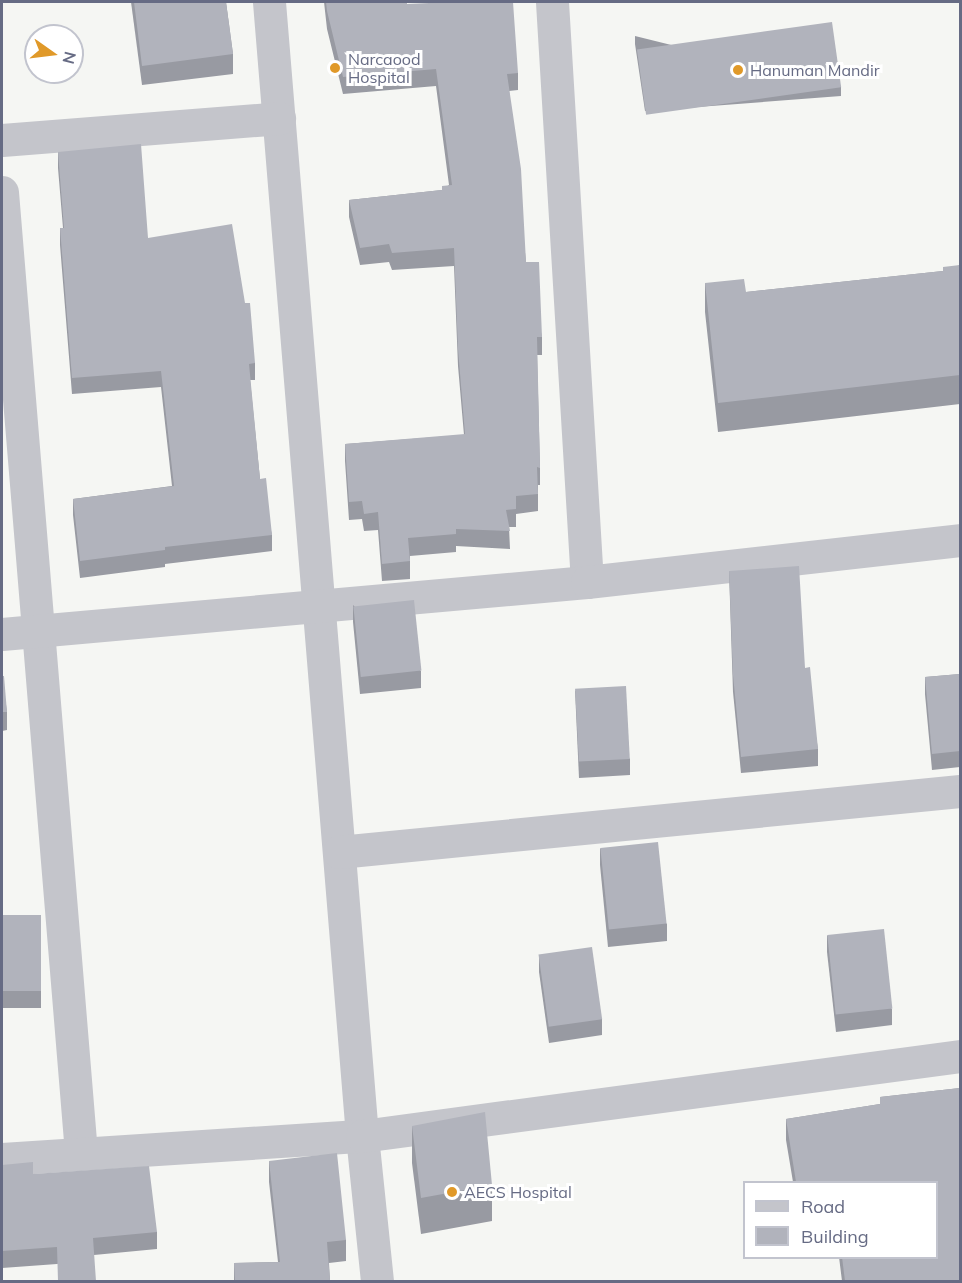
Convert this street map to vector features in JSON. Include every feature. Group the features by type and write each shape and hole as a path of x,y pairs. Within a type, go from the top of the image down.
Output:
{"street":[{"path":"269,2 362,1136 377,1281"},
{"path":"552,2 587,582"},
{"path":"2,140 279,118"},
{"path":"2,192 81,1152"},
{"path":"2,634 318,604 587,582 960,540"},
{"path":"339,852 960,790"},
{"path":"2,1159 81,1152 362,1136 960,1056"}],"building":[{"path":"134,2 226,2 233,54 142,66"},
{"path":"326,2 407,2 407,4 513,2 518,73 507,74 521,169 526,262 539,262 542,337 537,337 540,468 537,467 538,494 516,496 516,509 506,510 510,531 456,529 456,534 408,538 410,561 382,564 378,512 364,514 362,501 349,502 345,444 465,434 458,349 454,248 392,253 389,244 360,248 349,200 442,190 442,186 452,185 436,69 343,77"},
{"name":"Hanuman Mandir","path":"832,22 841,87 646,115 637,49"},
{"path":"141,144 148,238 232,224 245,303 250,303 255,363 249,364 260,479 266,478 272,535 165,547 165,550 80,561 73,499 174,486 161,371 72,378 60,228 64,228 58,152"},
{"path":"960,265 960,375 718,403 705,283 744,279 746,292 943,271 943,267"},
{"path":"799,566 805,668 810,667 818,749 741,757 733,675 729,571"},
{"path":"414,600 421,671 361,677 353,606"},
{"path":"960,674 960,751 932,754 925,677"},
{"path":"2,676 4,676 7,712 2,712"},
{"path":"626,686 630,759 579,762 575,689"},
{"path":"658,842 667,924 609,930 600,848"},
{"path":"2,915 41,915 41,991 2,991"},
{"path":"884,929 892,1009 836,1015 827,935"},
{"path":"592,947 602,1019 549,1027 539,955"},
{"path":"960,1088 960,1281 845,1281 842,1259 938,1259 938,1181 796,1181 786,1119 880,1104 880,1097"},
{"path":"485,1112 492,1185 421,1198 412,1126"},
{"path":"337,1153 346,1240 327,1242 330,1281 235,1281 234,1263 280,1262 269,1161"},
{"path":"33,1162 33,1174 149,1166 157,1232 93,1238 96,1281 58,1281 57,1247 2,1251 2,1165"}],"place":[{"name":"Narcaood Hospital","path":"335,68"},
{"name":"Hanuman Mandir","path":"738,70"},
{"name":"AECS Hospital","path":"452,1192"}]}
